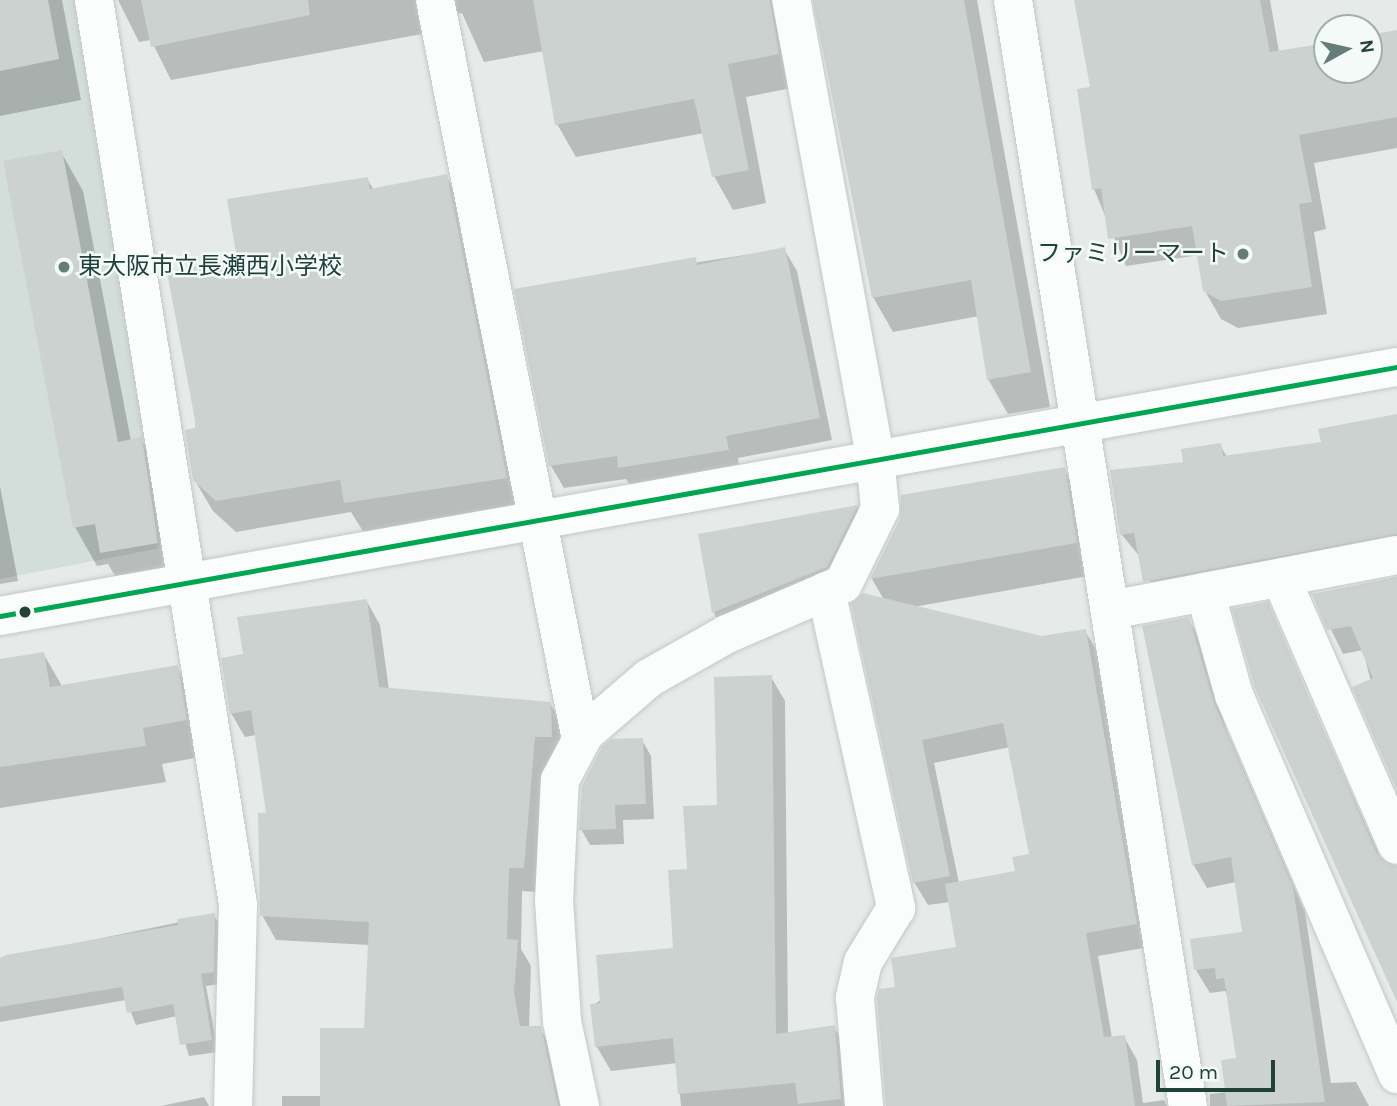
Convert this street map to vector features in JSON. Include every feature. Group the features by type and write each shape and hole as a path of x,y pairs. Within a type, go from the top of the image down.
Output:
{"street":[{"path":"94,0 189,579 238,904 233,1106"},
{"path":"435,0 581,740"},
{"path":"580,1106 562,1021 554,901 560,780 581,740 649,678 843,584 880,509 875,456 791,0"},
{"path":"1013,0 1083,426 1188,1106"},
{"path":"0,616 189,579 875,456 1083,426 1397,367"},
{"path":"1111,610 1397,555"},
{"path":"1280,578 1397,845"},
{"path":"826,591 896,908 863,962 855,998 864,1106"},
{"path":"1205,592 1234,695 1397,1074"}],"shaded area":[{"name":"東大阪市立長瀬西小学校","path":"0,0 81,0 166,547 0,579"}],"building":[{"path":"0,0 48,0 59,59 0,71"},
{"path":"141,0 308,0 310,15 151,47"},
{"path":"533,0 770,0 779,54 728,64 749,170 712,177 694,99 555,125"},
{"path":"813,0 964,0 1031,372 987,380 971,280 872,298"},
{"path":"1074,0 1260,0 1270,52 1313,45 1313,84 1383,84 1383,32 1397,30 1397,117 1299,135 1312,202 1299,204 1312,287 1221,301 1203,291 1192,226 1108,239 1101,188 1092,190 1077,89 1090,87"},
{"path":"62,150 118,442 142,437 158,543 100,553 95,524 73,528 3,161"},
{"path":"447,174 507,478 344,503 340,480 216,501 193,480 185,430 195,428 195,420 167,272 237,259 227,199 368,177 370,189"},
{"path":"785,247 820,418 726,436 729,450 618,468 617,456 549,466 514,289 696,257 697,265"},
{"path":"1397,414 1397,534 1143,582 1134,533 1120,535 1110,470 1183,462 1181,449 1221,443 1223,456 1321,442 1318,429"},
{"path":"1065,467 1077,543 870,579 900,519 901,495"},
{"path":"858,505 827,567 712,613 698,534"},
{"path":"1397,577 1397,790 1352,687 1373,678 1351,626 1327,630 1312,594"},
{"path":"863,593 1042,636 1086,629 1137,924 1086,933 1104,1037 1125,1035 1135,1106 886,1106 877,999 879,989 895,987 891,958 956,947 945,884 1015,871 1012,857 1029,854 1003,723 922,740 950,876 913,883 851,604"},
{"path":"367,599 379,687 551,702 552,737 535,737 524,868 509,868 507,939 518,940 514,992 520,1026 541,1026 558,1106 320,1106 320,1028 364,1028 369,922 260,916 258,813 266,813 251,710 230,714 221,658 243,654 237,617"},
{"path":"1268,602 1377,854 1397,866 1397,1002 1255,688 1232,609"},
{"path":"1189,617 1214,703 1293,887 1325,1102 1227,1106 1221,1060 1236,1058 1224,978 1216,979 1215,968 1194,970 1190,939 1242,932 1231,857 1192,865 1142,626"},
{"path":"44,652 50,687 178,665 187,720 143,728 146,746 0,767 0,659"},
{"path":"772,675 776,1034 835,1025 841,1099 798,1104 795,1083 678,1094 673,1038 595,1047 590,1004 600,1003 596,955 673,948 668,870 687,869 683,806 717,805 714,677"},
{"path":"643,738 646,804 615,805 616,829 579,830 582,786 602,747 611,739"},
{"path":"215,913 214,972 201,974 212,1040 180,1045 173,1004 127,1013 122,987 0,1007 0,958 6,955 178,925 177,919"}],"transit line":[{"path":"0,616 1397,367"}],"place":[{"name":"ファミリーマート","path":"1243,254"},
{"name":"東大阪市立長瀬西小学校","path":"64,267"}]}
